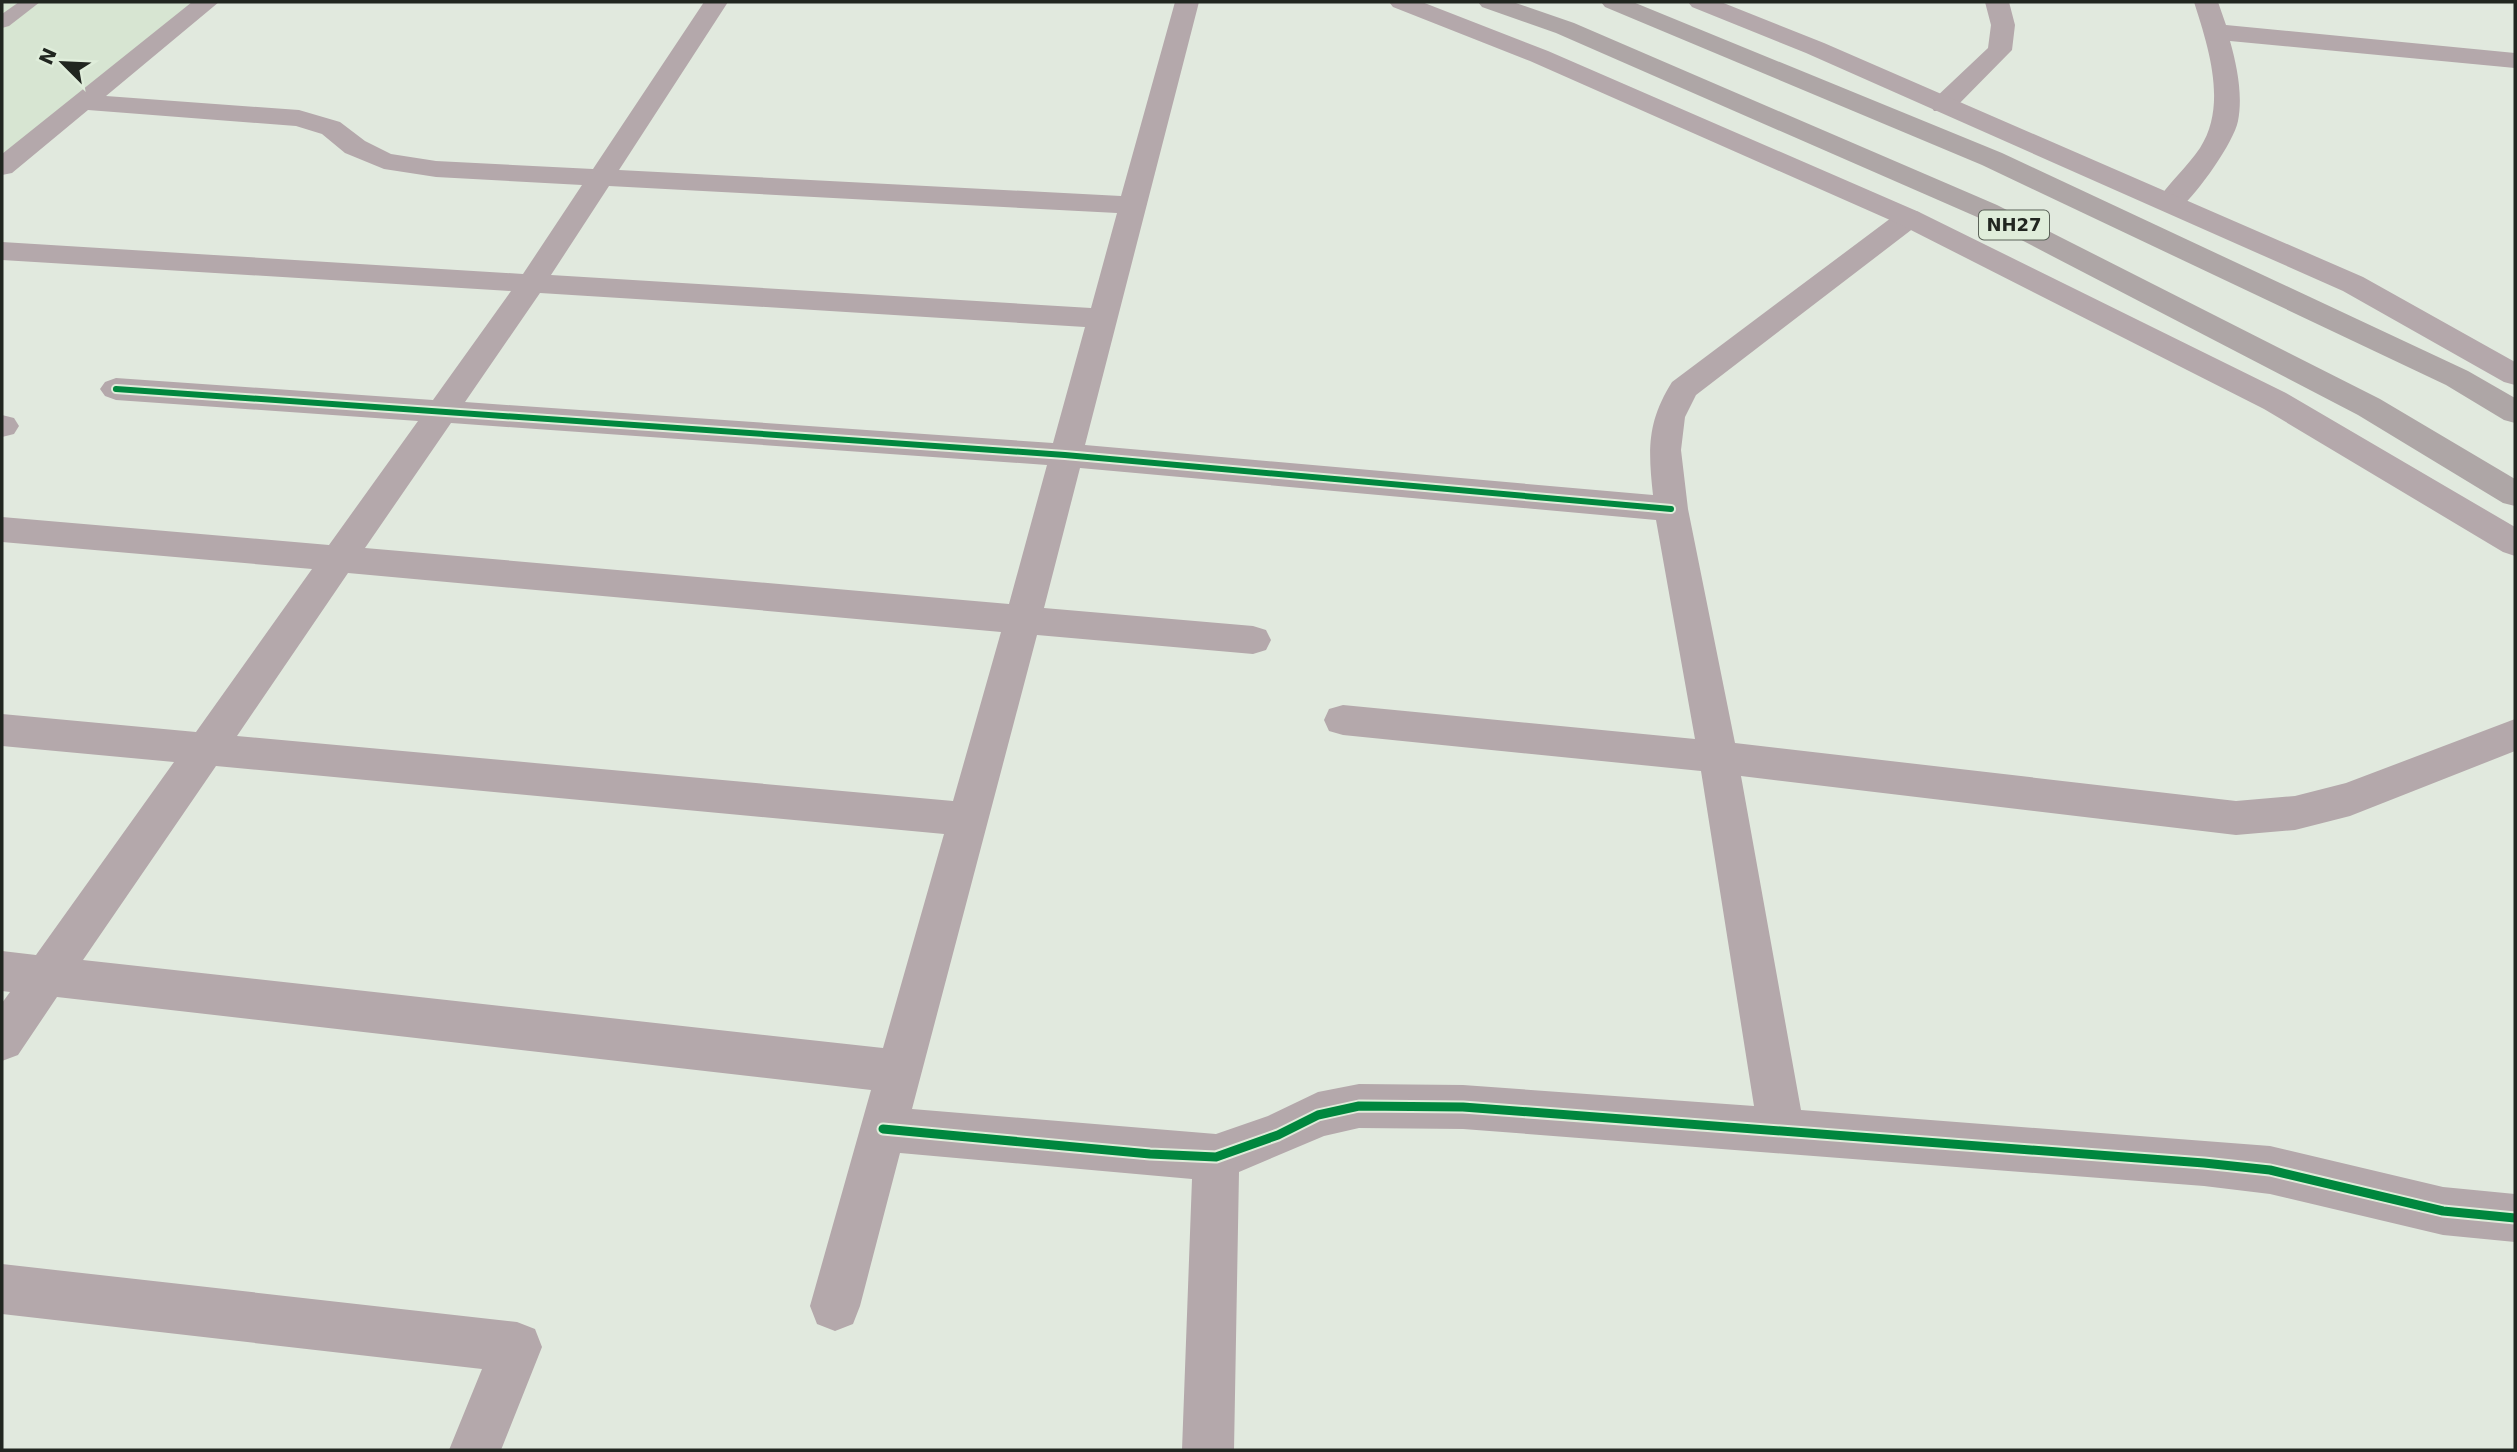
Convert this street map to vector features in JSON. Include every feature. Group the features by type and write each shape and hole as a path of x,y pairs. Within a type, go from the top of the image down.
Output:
{"highway":[{"name":"NH27","path":"1490,2 1565,28 1987,211 2369,407 2515,494"},
{"name":"NH27","path":"1613,2 1992,159 2457,378 2515,412"}],"street":[{"path":"2,167 207,2"},
{"path":"2,1040 531,285 716,2"},
{"path":"835,1306 1022,622 1187,2"},
{"path":"1401,2 1539,56 1909,218 2275,401 2515,543"},
{"path":"1700,2 2170,202 2353,284 2515,374"},
{"path":"1943,105 2000,50 2003,25 1997,2"},
{"path":"2170,202 2219,139 2227,120 2217,32 2206,2"},
{"path":"2217,32 2515,61"},
{"path":"81,102 299,118 331,128 355,147 384,161 436,169 1132,205"},
{"path":"1782,1133 1718,757 1671,509 1665,450 1669,417 1684,389 1909,218"},
{"path":"2,251 1101,318"},
{"path":"116,389 1065,455 1671,509"},
{"path":"2,529 1022,622 1253,640"},
{"path":"1343,720 1718,757 2236,818 2295,813 2350,799 2515,735"},
{"path":"2,730 966,819"},
{"path":"2,971 898,1071"},
{"path":"883,1129 1150,1154 1216,1157 1278,1135 1318,1115 1359,1106 1462,1107 2270,1170 2402,1203 2443,1211 2515,1218"},
{"path":"1208,1450 1216,1157"},
{"path":"2,1289 517,1347 475,1450"}],"lane":[{"path":"2,22 31,2"}],"shaded area":[{"path":"2,2 207,2 2,165"}],"cycle path":[{"path":"116,389 1065,455 1671,509"},
{"path":"883,1129 1150,1154 1216,1157 1278,1135 1318,1115 1359,1106 1463,1107 2204,1163 2270,1170 2443,1211 2515,1218"}]}
